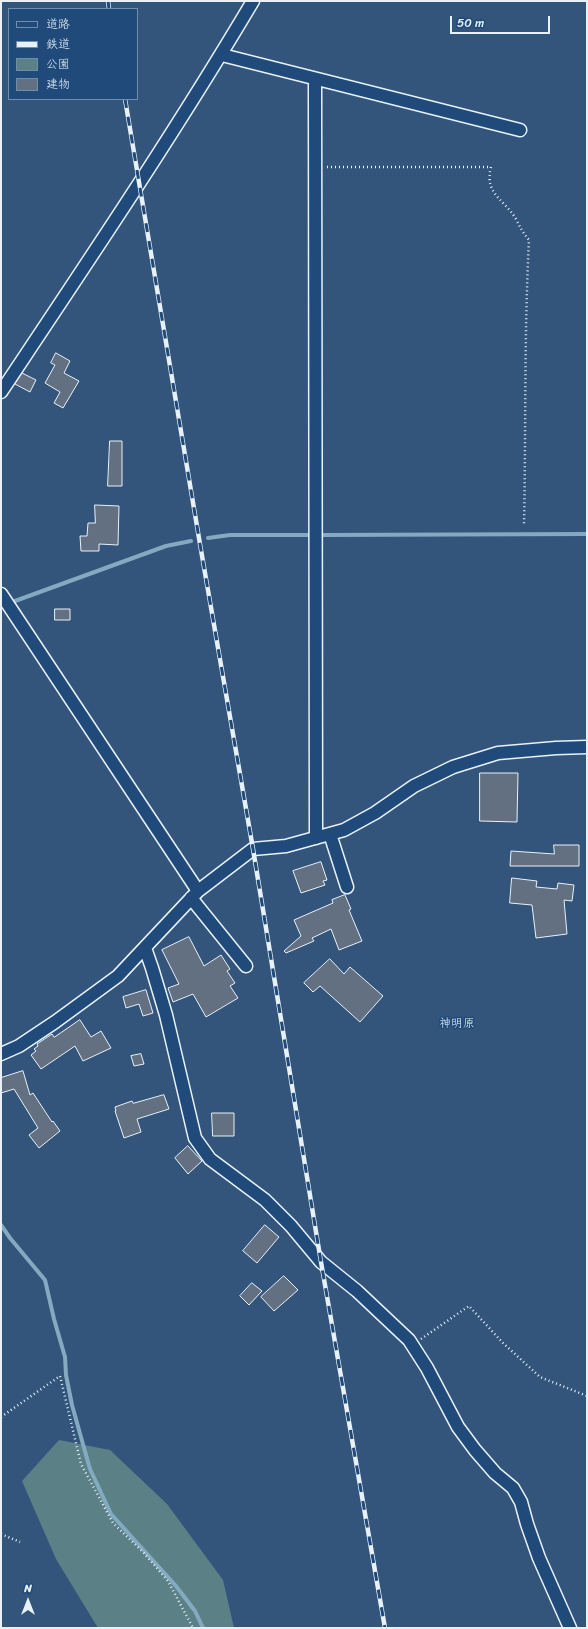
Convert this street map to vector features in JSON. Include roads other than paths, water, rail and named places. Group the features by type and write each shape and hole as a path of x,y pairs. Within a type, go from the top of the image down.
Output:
{"street":[{"path":"1,392 222,55 253,1"},
{"path":"222,55 315,80 520,130"},
{"path":"315,80 316,838"},
{"path":"1,594 195,894 246,966"},
{"path":"1,1054 19,1046 88,999 118,976 195,894 253,849 286,846 344,830 375,812 414,786 453,768 498,754 556,748 587,747"},
{"path":"330,834 347,887"},
{"path":"144,948 152,968 166,1015 195,1138 210,1158 265,1200 291,1226 321,1262 357,1291 409,1340 427,1368 458,1427 474,1450 495,1473 513,1488 521,1502 539,1558 570,1628"}],"waterway":[{"path":"324,535 587,534"},
{"path":"208,538 230,535 311,535"},
{"path":"15,601 166,546 191,541"},
{"path":"1,1225 45,1280 65,1357 66,1375 72,1405 86,1455 90,1469 111,1514 176,1586 195,1611 203,1628"}],"railway":[{"path":"108,1 109,8"},
{"path":"125,100 253,849 321,1262 385,1628"}],"district":[{"name":"神明原","path":"457,1024"}]}
